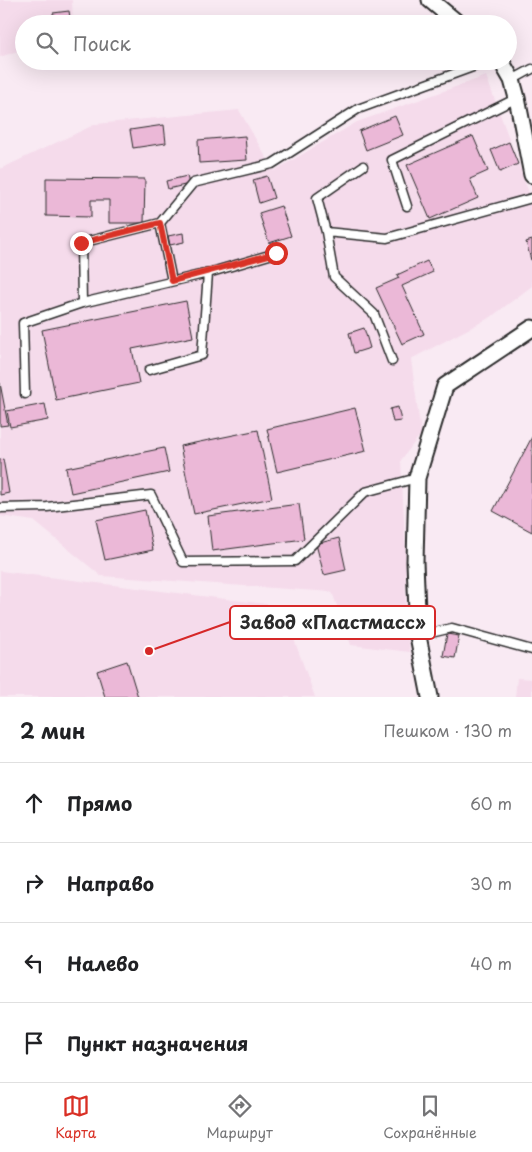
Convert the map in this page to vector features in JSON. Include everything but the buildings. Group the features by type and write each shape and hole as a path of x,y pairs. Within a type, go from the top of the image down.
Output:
{"street":[{"path":"430,0 448,15"},
{"path":"506,70 512,80 517,98 532,175"},
{"path":"430,697 418,636 415,562 417,478 445,386 532,328"}],"lane":[{"path":"512,80 532,69"},
{"path":"82,303 81,243 160,223 193,183 272,164 358,110 465,70"},
{"path":"407,206 392,160 517,98"},
{"path":"363,166 317,198 326,232 334,277 374,314 392,361"},
{"path":"326,232 387,238 532,198"},
{"path":"160,223 172,281"},
{"path":"25,394 24,323 82,303 208,273 276,253"},
{"path":"149,370 202,355 208,273"},
{"path":"0,508 47,507 151,495 183,562 295,561 365,492 417,478"},
{"path":"418,636 452,628 532,650"}],"shaded area":[{"path":"0,0 72,0 73,15 15,15 15,52 0,57"},
{"path":"486,76 532,201 532,286 491,317 411,359 421,434 401,460 406,622 410,652 351,645 332,592 101,576 34,521 0,516 0,169 96,124 239,110 274,171 357,122"},
{"path":"0,571 282,606 315,697 0,697"},
{"path":"517,678 532,679 532,697 515,697"}],"place":[{"name":"Завод «Пластмасс»","path":"149,651"}],"route":[{"path":"81,243 160,223 172,281 208,273 276,253"}]}
